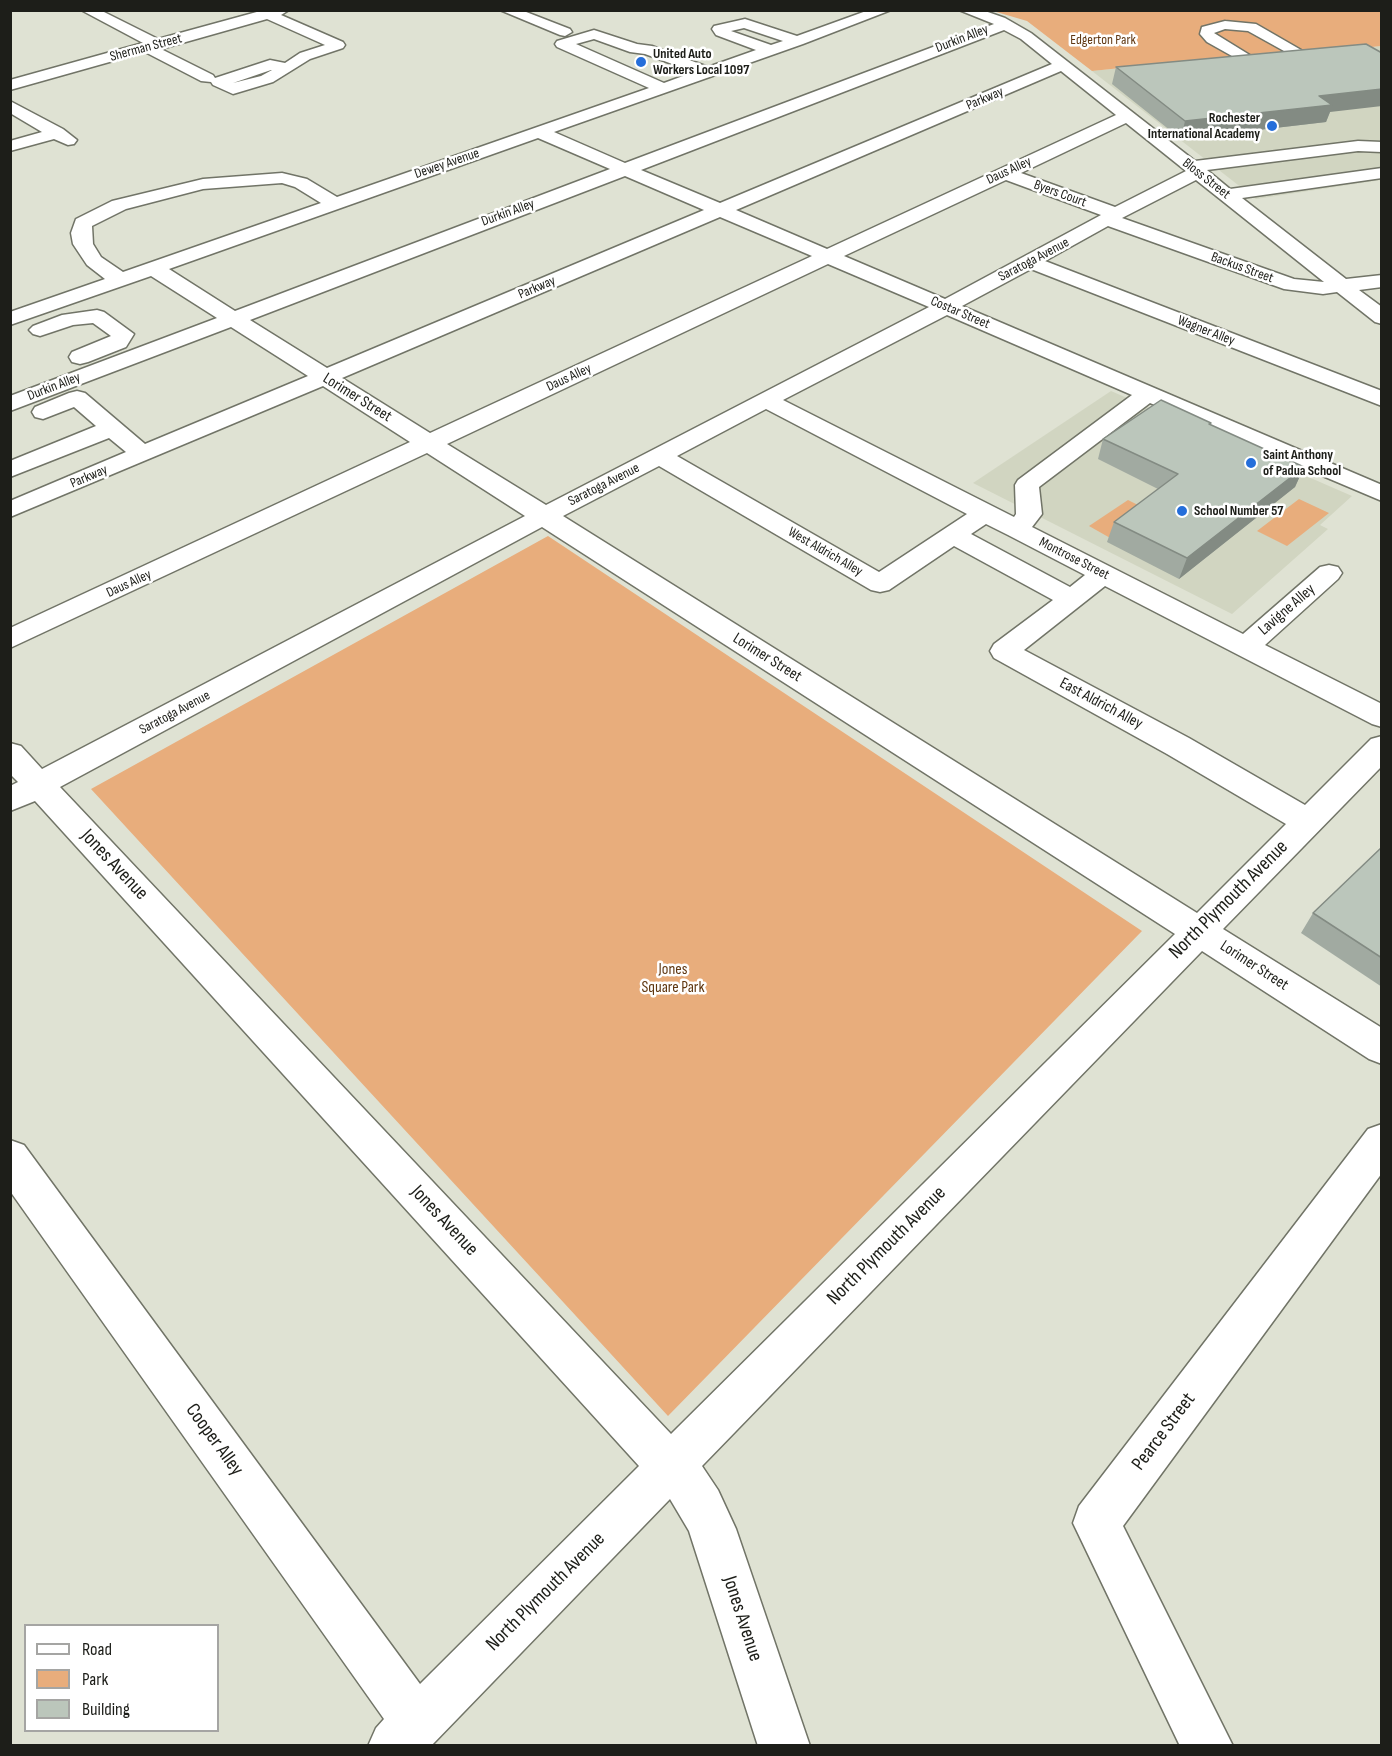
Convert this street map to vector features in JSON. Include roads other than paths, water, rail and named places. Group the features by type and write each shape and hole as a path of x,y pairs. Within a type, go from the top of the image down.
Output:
{"street":[{"path":"87,10 207,78"},
{"path":"507,10 565,32"},
{"name":"Bloss Street","path":"966,10 1006,24 1026,36 1382,318"},
{"name":"Dewey Avenue","path":"15,328 120,280 798,40 870,12"},
{"path":"267,13 338,45 305,56 288,68"},
{"name":"Sherman Street","path":"10,85 267,13"},
{"path":"770,50 721,32 719,29 745,23 798,40"},
{"name":"Durkin Alley","path":"14,417 232,319 1006,24"},
{"path":"1227,65 1314,57 1251,27 1225,25 1207,30 1207,34 1212,39 1264,61"},
{"path":"635,49 594,34 561,44 663,88"},
{"path":"602,60 635,49 647,49 708,72"},
{"name":"Parkway","path":"14,503 142,454 1063,65"},
{"path":"1082,80 1110,77"},
{"path":"10,106 63,136 10,146"},
{"name":"Daus Alley","path":"10,639 1128,116"},
{"path":"10,126 33,119"},
{"name":"Costar Street","path":"538,132 1382,494"},
{"path":"1194,169 1358,146 1382,147"},
{"name":"Saratoga Avenue","path":"25,793 544,516 1031,262 1194,169"},
{"path":"1227,195 1382,172"},
{"name":"Byers Court","path":"1004,173 1112,217"},
{"path":"120,280 94,261 83,244 81,233 83,223 119,206 203,184 282,178 301,183 336,204"},
{"name":"Backus Street","path":"1112,217 1281,282 1312,288 1342,287 1382,281"},
{"name":"Wagner Alley","path":"1031,262 1382,399"},
{"name":"Lorimer Street","path":"153,268 1382,1048"},
{"path":"10,385 118,342 123,334 97,316 15,328"},
{"path":"1017,530 1029,514 1027,485 1148,393"},
{"path":"14,417 77,398 142,454"},
{"name":"Montrose Street","path":"767,401 1382,717"},
{"path":"14,417 58,451"},
{"path":"10,470 112,428"},
{"name":"West Aldrich Alley","path":"660,456 880,584 986,513"},
{"path":"953,535 1072,599"},
{"name":"Lavigne Alley","path":"1245,647 1329,573"},
{"name":"East Aldrich Alley","path":"1103,574 1004,651 1178,746 1307,822"},
{"name":"North Plymouth Avenue","path":"405,1734 1198,930 1382,747"},
{"name":"Jones Avenue","path":"10,754 25,793 671,1465 702,1506 712,1529 784,1746"},
{"name":"Pearce Street","path":"1207,1746 1096,1523 1382,1141"},
{"name":"Cooper Alley","path":"10,1158 405,1734"}],"place":[{"name":"United Auto Workers Local 1097","path":"641,62"},
{"name":"Rochester International Academy","path":"1272,126"},
{"name":"Saint Anthony of Padua School","path":"1251,463"},
{"name":"School Number 57","path":"1182,511"}],"park label":[{"name":"Edgerton Park","path":"1103,40"},
{"name":"Jones Square Park","path":"673,979"}]}
